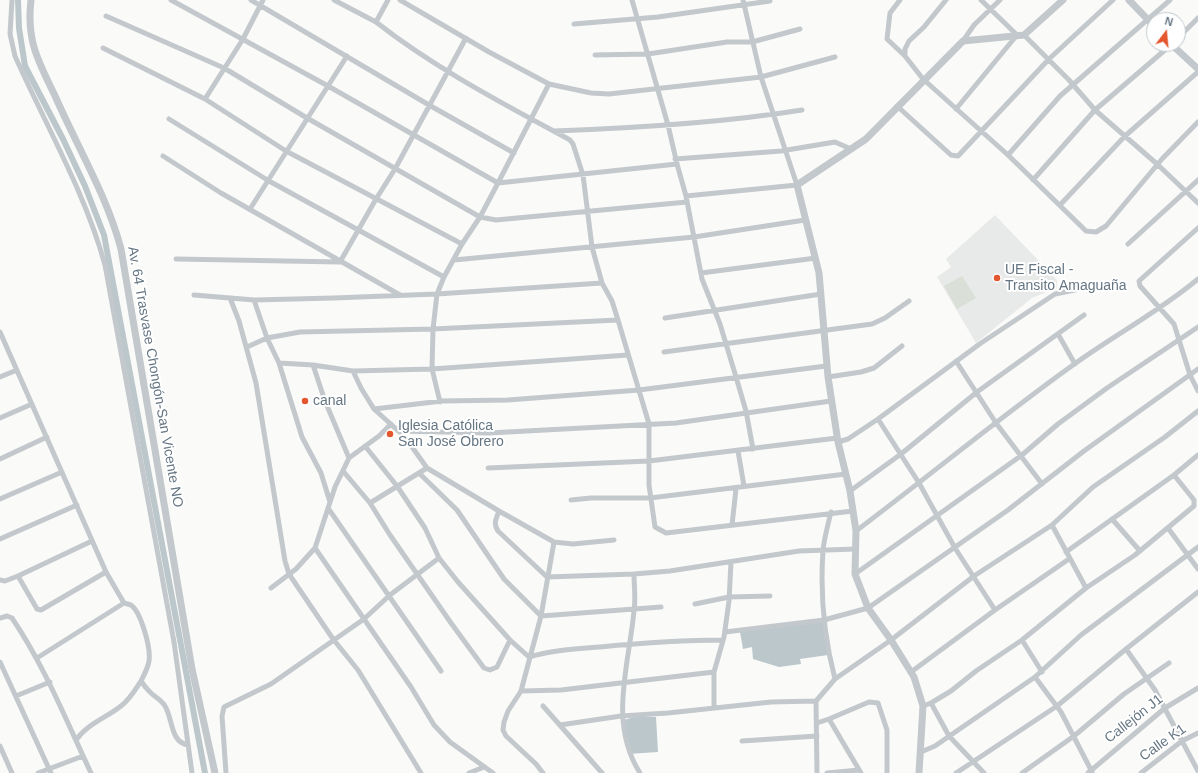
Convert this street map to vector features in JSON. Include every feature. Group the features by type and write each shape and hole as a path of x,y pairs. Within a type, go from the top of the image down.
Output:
{"street":[{"path":"12,0 10,34 15,56 84,200 96,231 106,265 174,642 192,773"},
{"name":"Av. 64 Trasvase Chongón-San Vicente NO","path":"31,0 29,18 30,35 35,54 76,144 102,195 116,230 121,249 192,670 215,773"},
{"path":"171,0 243,38 498,183 583,175 676,162 784,150 835,142 851,149"},
{"path":"251,0 429,105 514,153"},
{"path":"205,99 243,38 263,0"},
{"path":"334,0 376,22 397,39 447,71 531,120 570,140 573,144 583,175 592,247 602,283 612,301 649,424 650,498 655,527 659,531 666,533 831,512 853,511"},
{"path":"376,22 388,0"},
{"path":"400,0 549,84 600,94 761,77 835,57"},
{"path":"632,0 668,125 676,162 686,196 701,273 715,309 747,413 753,449"},
{"path":"900,0 890,12 886,39 905,56 923,79 1008,155 1086,231 1096,232 1106,226 1157,164 1198,122"},
{"path":"905,56 905,49 909,41 924,27 946,0"},
{"path":"982,0 1048,59 1074,85 1095,110 1186,190 1198,203"},
{"path":"686,196 797,186 866,139 923,79 963,41 990,8 1000,0"},
{"path":"956,109 1020,35 1063,0"},
{"path":"897,106 955,157 958,156 1048,59 1113,0"},
{"path":"1129,0 1146,18"},
{"path":"1157,12 1170,0"},
{"path":"574,24 658,17 743,2 770,1"},
{"path":"743,2 761,77 797,186 819,273 826,366 831,401 837,440 850,491 856,531 855,574 868,608 891,640 911,672 923,706 919,773"},
{"path":"106,16 224,68 307,118 480,217 496,220 687,202"},
{"path":"1186,30 1198,18"},
{"path":"1008,155 1060,96 1146,22"},
{"path":"595,55 648,54 727,42 752,42 800,28"},
{"path":"963,41 1020,35"},
{"path":"340,262 395,169 466,38"},
{"path":"103,48 205,99 286,152 462,244"},
{"path":"1033,180 1095,110 1162,52"},
{"path":"1180,52 1198,69"},
{"path":"250,209 347,56"},
{"path":"1060,206 1103,162 1125,136 1198,72"},
{"path":"440,402 432,369 433,329 437,294 444,277 462,244 480,217 549,84"},
{"path":"553,131 668,125 773,115 802,110"},
{"path":"169,119 268,181 444,277"},
{"path":"163,156 221,193 340,262 401,295"},
{"path":"1128,244 1198,180"},
{"path":"454,260 694,237 805,220"},
{"path":"1198,228 1139,280 1140,286 1174,324 1190,375 1198,391"},
{"path":"701,273 816,258"},
{"path":"176,259 340,262"},
{"path":"856,531 1075,364 1160,309 1198,279"},
{"path":"194,295 254,300 437,294 602,283"},
{"path":"488,468 649,461 848,439 878,419 956,361 1055,294 1075,290"},
{"path":"664,318 820,294"},
{"path":"230,298 247,347 256,383 285,561 290,574 333,639 358,670 421,773"},
{"path":"254,300 267,338 279,363 302,436 322,473 329,505 441,671"},
{"path":"664,352 823,332 872,324 885,318 909,301"},
{"path":"850,491 901,454 977,392 1084,315"},
{"path":"247,347 267,338 308,331 433,329 618,320"},
{"path":"855,574 1022,455 1058,424 1107,388 1198,327"},
{"path":"1058,334 1075,364"},
{"path":"1,335 106,572 124,603 133,606 148,644 149,661 141,681 132,695 122,706 82,731 76,740"},
{"path":"828,377 861,372 874,368 902,346"},
{"path":"279,363 313,365 353,371 432,369 628,355"},
{"path":"956,361 996,423 1022,455 1042,484"},
{"path":"313,365 325,401 349,458"},
{"path":"374,409 440,402 508,400 639,390 826,366"},
{"path":"725,632 824,620 868,608 955,548 1084,451 1198,369"},
{"path":"0,377 17,370"},
{"path":"353,371 361,388 374,409 405,437 427,468 498,511 554,542 574,544 614,540"},
{"path":"398,431 489,433 676,423 831,401"},
{"path":"0,418 32,404"},
{"path":"817,773 816,701 835,679 891,640 974,576 1052,525 1094,487 1165,437 1198,411"},
{"path":"878,419 920,483 955,548 995,610"},
{"path":"271,588 290,574 315,548 329,505 349,458 391,424"},
{"path":"0,459 47,437"},
{"path":"365,446 397,486 425,528 439,558 458,582 510,640 529,657"},
{"path":"738,451 744,486"},
{"path":"1066,552 1174,475 1198,455"},
{"path":"370,503 427,468"},
{"path":"343,470 370,503 390,535 484,668 490,670 497,667 510,640"},
{"path":"0,499 62,472"},
{"path":"418,473 457,510 504,580 541,616 661,607"},
{"path":"571,500 591,498 650,498 736,489 744,486 846,474"},
{"path":"923,706 951,691 976,671 1022,640 1086,588 1140,550 1168,528 1195,503 1174,475"},
{"path":"732,525 736,489"},
{"path":"0,539 77,506"},
{"path":"498,511 495,522 498,531 547,577 634,574 670,571 799,551 855,549"},
{"path":"831,512 823,550 822,587 824,620 835,679"},
{"path":"1112,520 1140,550"},
{"path":"1052,525 1086,588"},
{"path":"1168,528 1187,556 1198,569"},
{"path":"0,580 6,581 18,576 92,541"},
{"path":"543,773 536,764 506,736 503,730 508,711 521,691 541,616 554,542"},
{"path":"921,752 949,736 1042,672 1082,635 1198,547"},
{"path":"315,548 411,686 434,725 450,742 493,773"},
{"path":"226,773 222,716 224,707 271,684 333,639 364,619 417,573 439,558"},
{"path":"911,672 995,610 1069,559"},
{"path":"714,708 714,672 725,632 731,562"},
{"path":"18,576 37,609 41,610 106,572"},
{"path":"634,574 635,609 624,681 621,716 628,751 640,773"},
{"path":"956,773 1057,706 1198,592"},
{"path":"695,604 729,597 770,596"},
{"path":"37,658 124,603"},
{"path":"0,618 8,616 12,618 37,658 50,682 91,773"},
{"path":"529,657 547,652 630,644 677,640 723,640"},
{"path":"1022,640 1042,672"},
{"path":"1126,649 1147,677 1198,771"},
{"path":"0,662 50,771"},
{"path":"1022,773 1074,736 1147,677 1169,663"},
{"path":"521,691 561,690 624,681 714,672"},
{"path":"1035,677 1057,706 1074,736 1090,772"},
{"path":"141,681 149,692 161,700 165,706 176,737 181,742 188,744"},
{"path":"16,696 50,682"},
{"name":"Callejón J1","path":"1090,772 1165,708 1198,688"},
{"path":"560,725 621,716 668,713 771,702 816,701"},
{"path":"817,723 869,702 878,703 887,730 887,773"},
{"path":"931,703 949,736 984,773"},
{"path":"543,706 602,773"},
{"path":"827,773 860,772 829,719"},
{"name":"Calle K1","path":"1141,773 1182,741 1198,733"},
{"path":"742,741 817,736"},
{"path":"0,746 12,773"},
{"path":"38,773 50,771 83,756"},
{"path":"469,773 484,767"}],"shaded area":[{"name":"UE Fiscal - Transito Amaguaña","path":"995,215 1057,280 1057,288 1032,298 976,343 937,277 951,267 946,259"},
{"path":"962,276 976,298 957,309 944,286"},
{"path":"823,622 828,655 800,659 801,664 779,667 753,659 752,647 743,649 740,632"},
{"path":"634,717 656,717 658,752 628,754 624,720"}],"waterway":[{"path":"18,0 19,28 25,66 63,139 85,186 104,235 205,773"}],"place":[{"name":"UE Fiscal - Transito Amaguaña","path":"997,278"},
{"name":"canal","path":"305,401"},
{"name":"Iglesia Católica San José Obrero","path":"390,434"}]}
